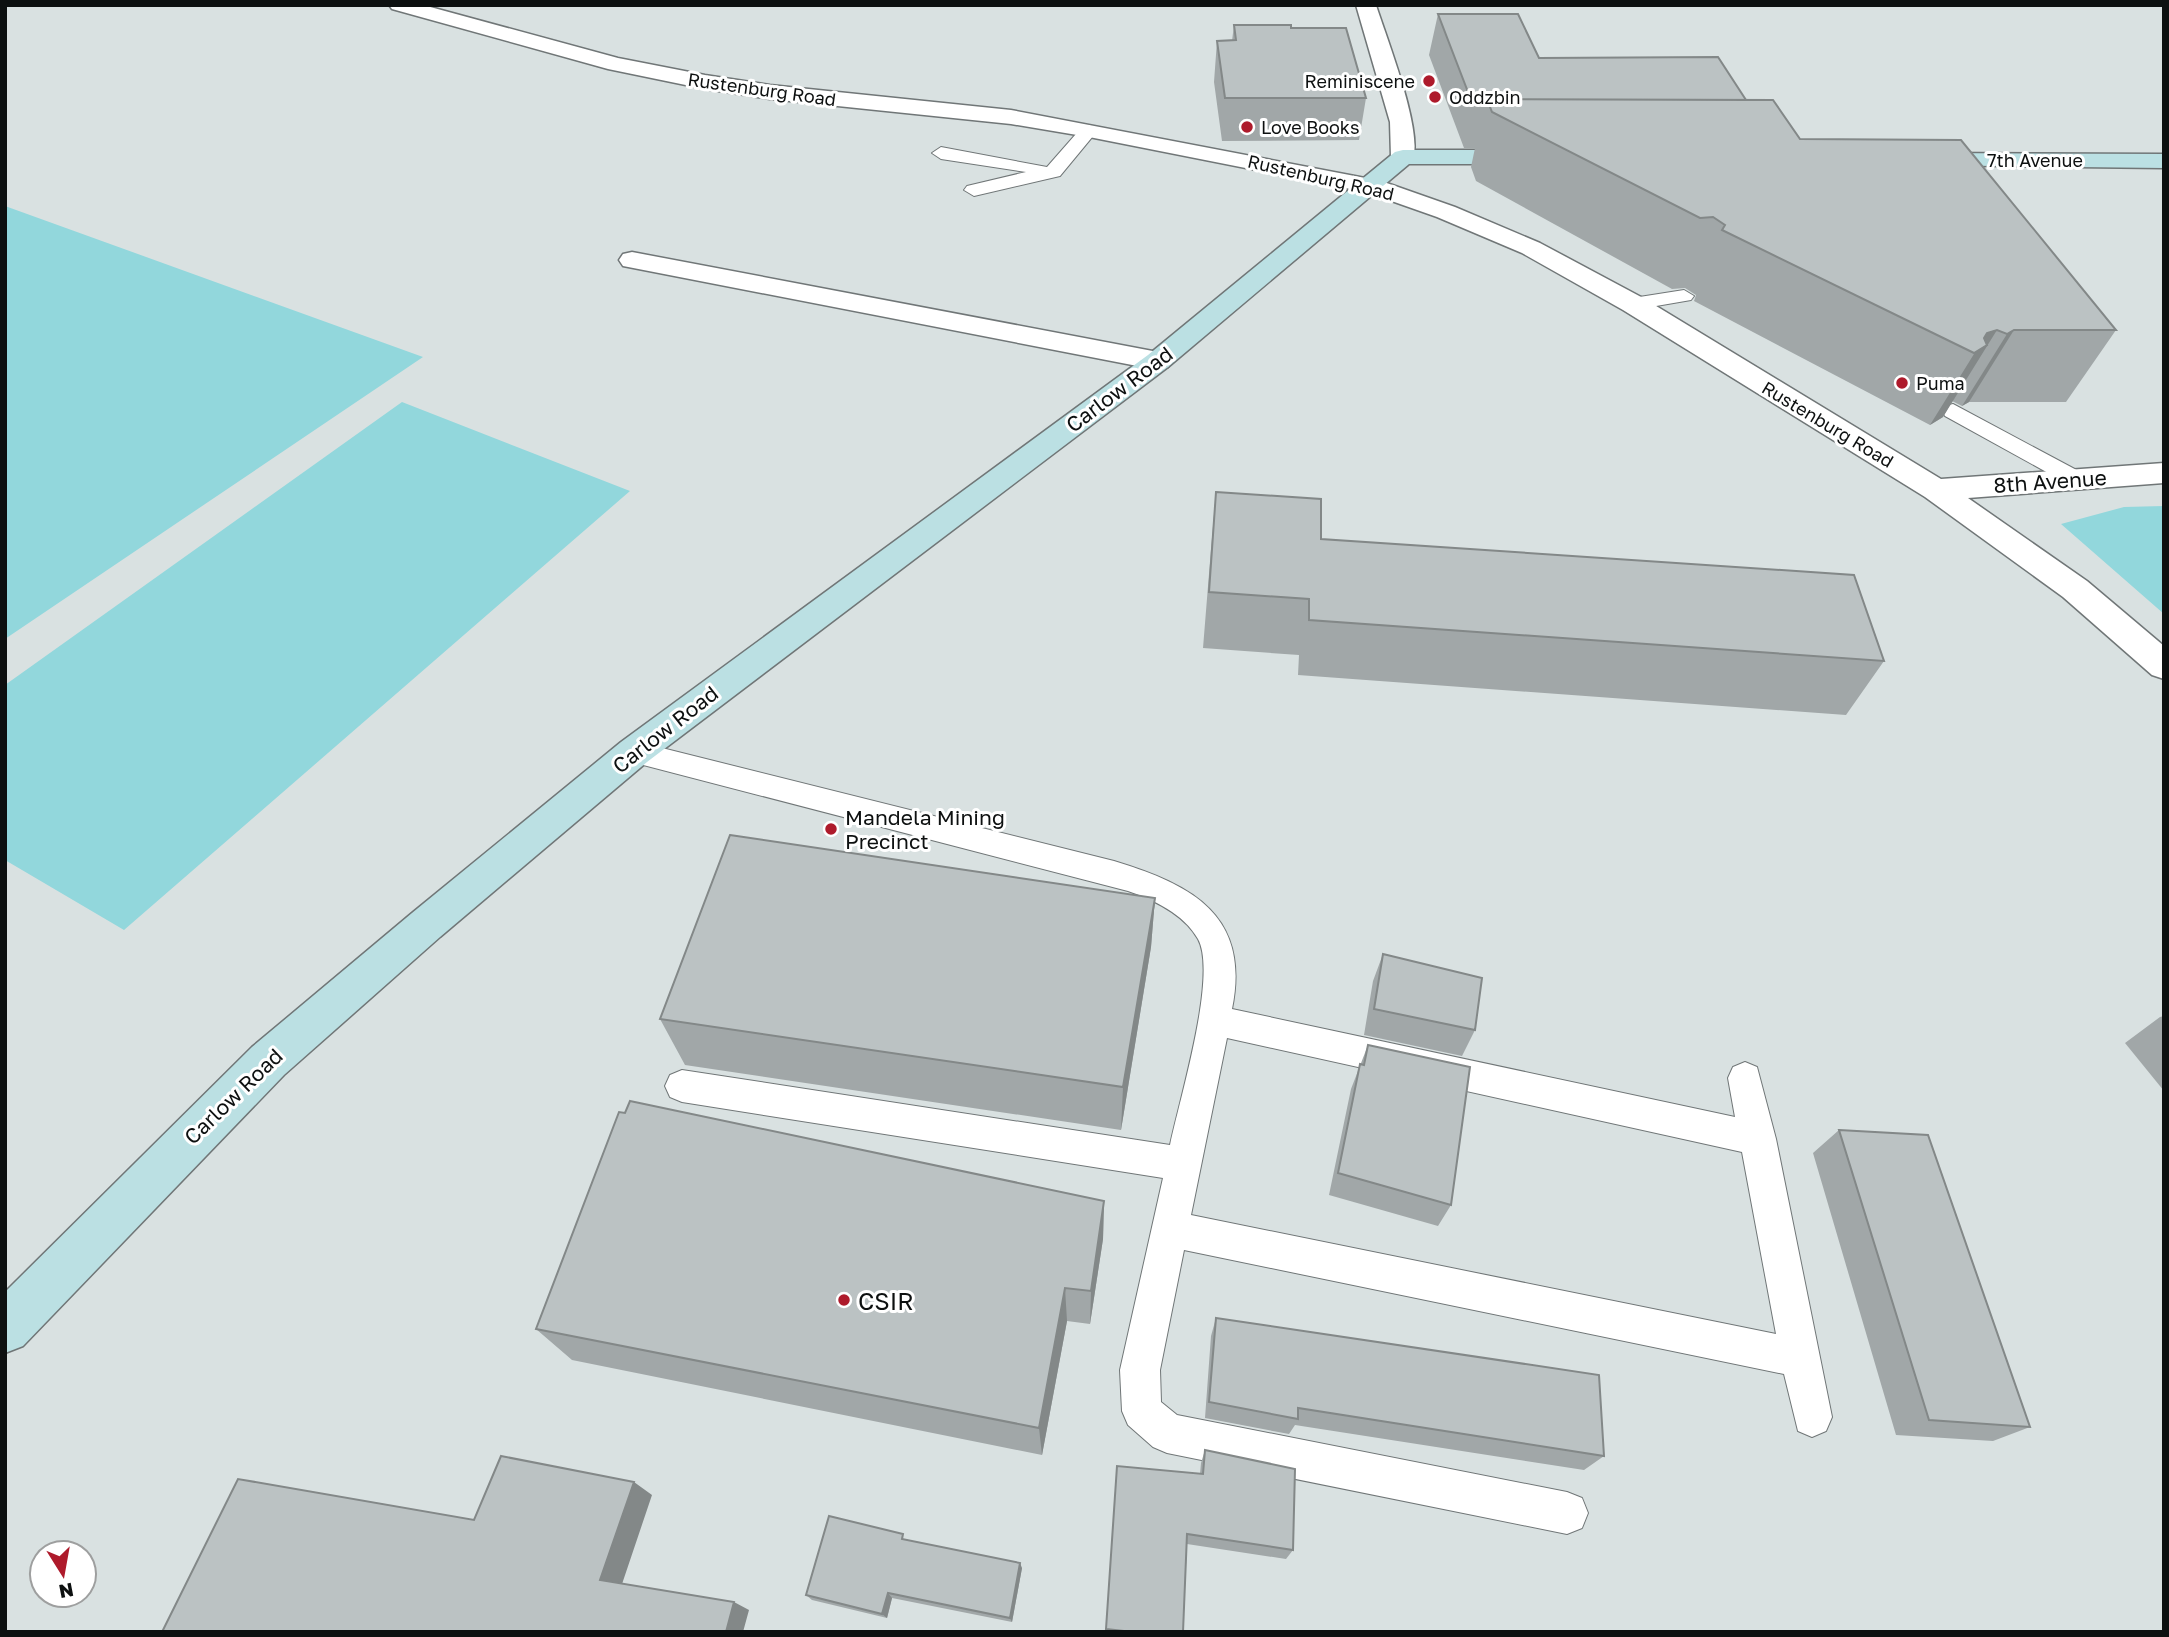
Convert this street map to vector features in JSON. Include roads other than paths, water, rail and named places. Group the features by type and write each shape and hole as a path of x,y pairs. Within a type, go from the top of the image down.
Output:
{"street":[{"name":"Rustenburg Road","path":"399,5 616,64 705,82 794,95 1011,117 1089,130 1372,186 1446,212 1531,248 1633,304 1936,490 2075,589 2164,666"},
{"path":"1366,5 1402,122 1403,157 1555,158"},
{"name":"Carlow Road","path":"5,1328 106,1222 268,1061 634,752 1158,361 1372,186 1403,157"},
{"name":"7th Avenue","path":"1900,160 2164,161"},
{"path":"632,260 1158,361"},
{"name":"8th Avenue","path":"1936,490 2164,473"}],"lane":[{"path":"974,190 1053,172 1089,130"},
{"path":"941,153 1053,172"},
{"path":"1633,304 1684,296"},
{"path":"1953,411 2076,479"},
{"path":"634,752 1153,886 1192,909 1215,941 1222,985 1140,1370 1142,1411 1167,1433 1567,1513"},
{"path":"1214,1020 1759,1139"},
{"path":"1745,1078 1812,1418"},
{"path":"682,1086 1184,1164"},
{"path":"1170,1229 1800,1358"}],"place":[{"name":"Reminiscene","path":"1429,81"},
{"name":"Oddzbin","path":"1435,97"},
{"name":"Love Books","path":"1247,127"},
{"name":"Puma","path":"1902,383"},
{"name":"Mandela Mining Precinct","path":"831,829"},
{"name":"CSIR","path":"844,1300"}]}
